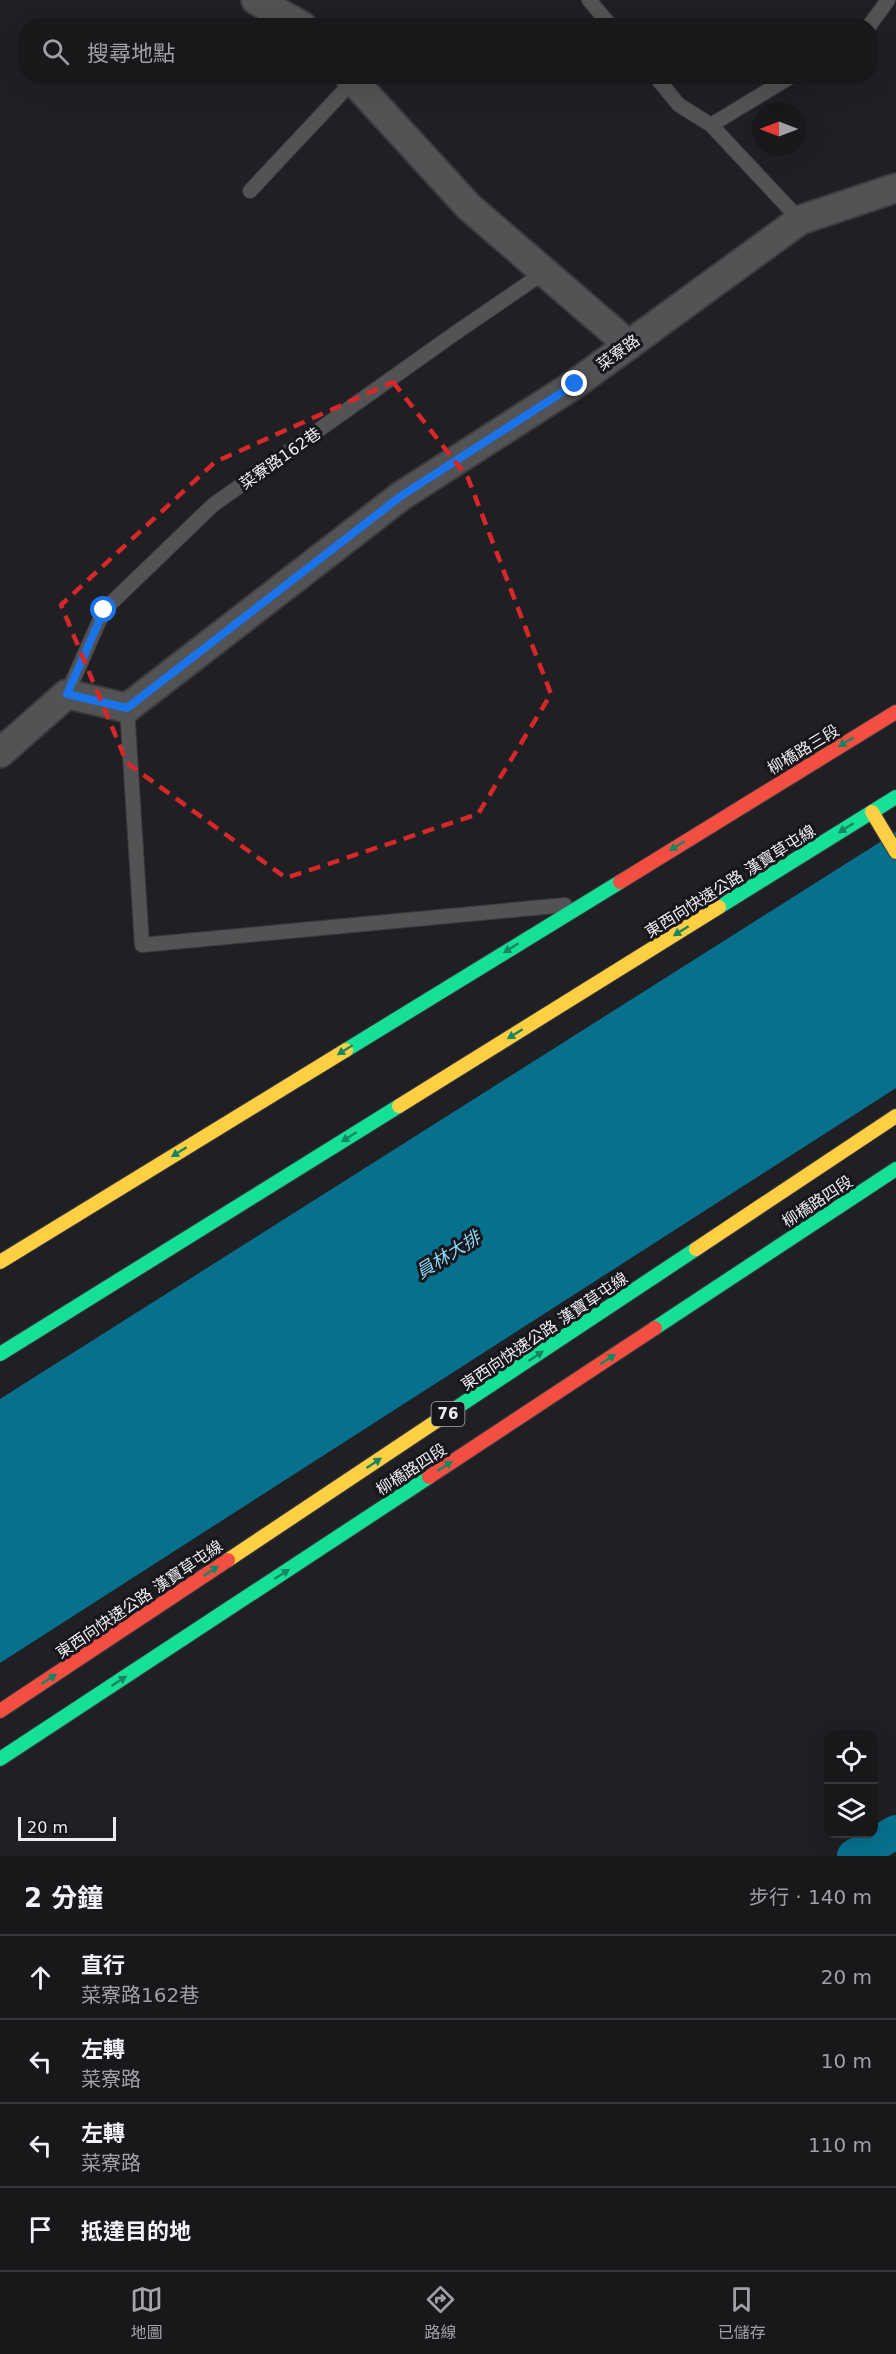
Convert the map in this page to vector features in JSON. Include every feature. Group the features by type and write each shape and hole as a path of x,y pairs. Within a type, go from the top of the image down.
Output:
{"main road":[{"name":"柳橋路三段","path":"584,903 896,712"},
{"name":"東西向快速公路 漢寶草屯線","path":"0,1354 896,797"},
{"path":"872,812 896,852"},
{"path":"0,1262 584,903"},
{"name":"東西向快速公路 漢寶草屯線","path":"0,1711 896,1116"},
{"name":"柳橋路四段","path":"0,1759 896,1169"}],"street":[{"path":"256,0 288,18"},
{"path":"356,84 469,207 546,271 629,345"},
{"name":"菜寮路","path":"127,708 401,496 575,384 800,220 896,188"},
{"path":"0,753 67,694 127,708"}],"lane":[{"path":"590,0 605,18"},
{"path":"875,18 888,0"},
{"path":"250,191 346,84"},
{"path":"662,84 679,105 711,125 800,220"},
{"path":"711,125 779,84"},
{"name":"菜寮路162巷","path":"67,694 104,610 213,505 546,271"},
{"path":"127,708 142,945 584,903"}],"highlighted area":[{"path":"393,382 468,478 551,694 478,814 286,878 127,763 61,605 215,462"}],"water":[{"name":"員林大排","path":"896,832 896,1088 0,1663 0,1399"}],"waterway":[{"path":"854,1856 896,1832"}],"traffic: fast":[{"path":"719,907 896,797"},
{"path":"346,1050 620,882"},
{"path":"0,1354 399,1106"},
{"path":"655,1328 896,1169"},
{"path":"444,1416 696,1249"},
{"path":"0,1759 429,1477"}],"traffic: slow":[{"path":"872,812 896,852"},
{"path":"399,1106 719,907"},
{"path":"0,1262 346,1050"},
{"path":"696,1249 896,1116"},
{"path":"228,1560 444,1416"}],"traffic: jam":[{"path":"620,882 896,712"},
{"path":"429,1477 655,1328"},
{"path":"0,1711 228,1560"}],"route":[{"path":"104,610 67,694 127,708 401,496 575,384"}]}
